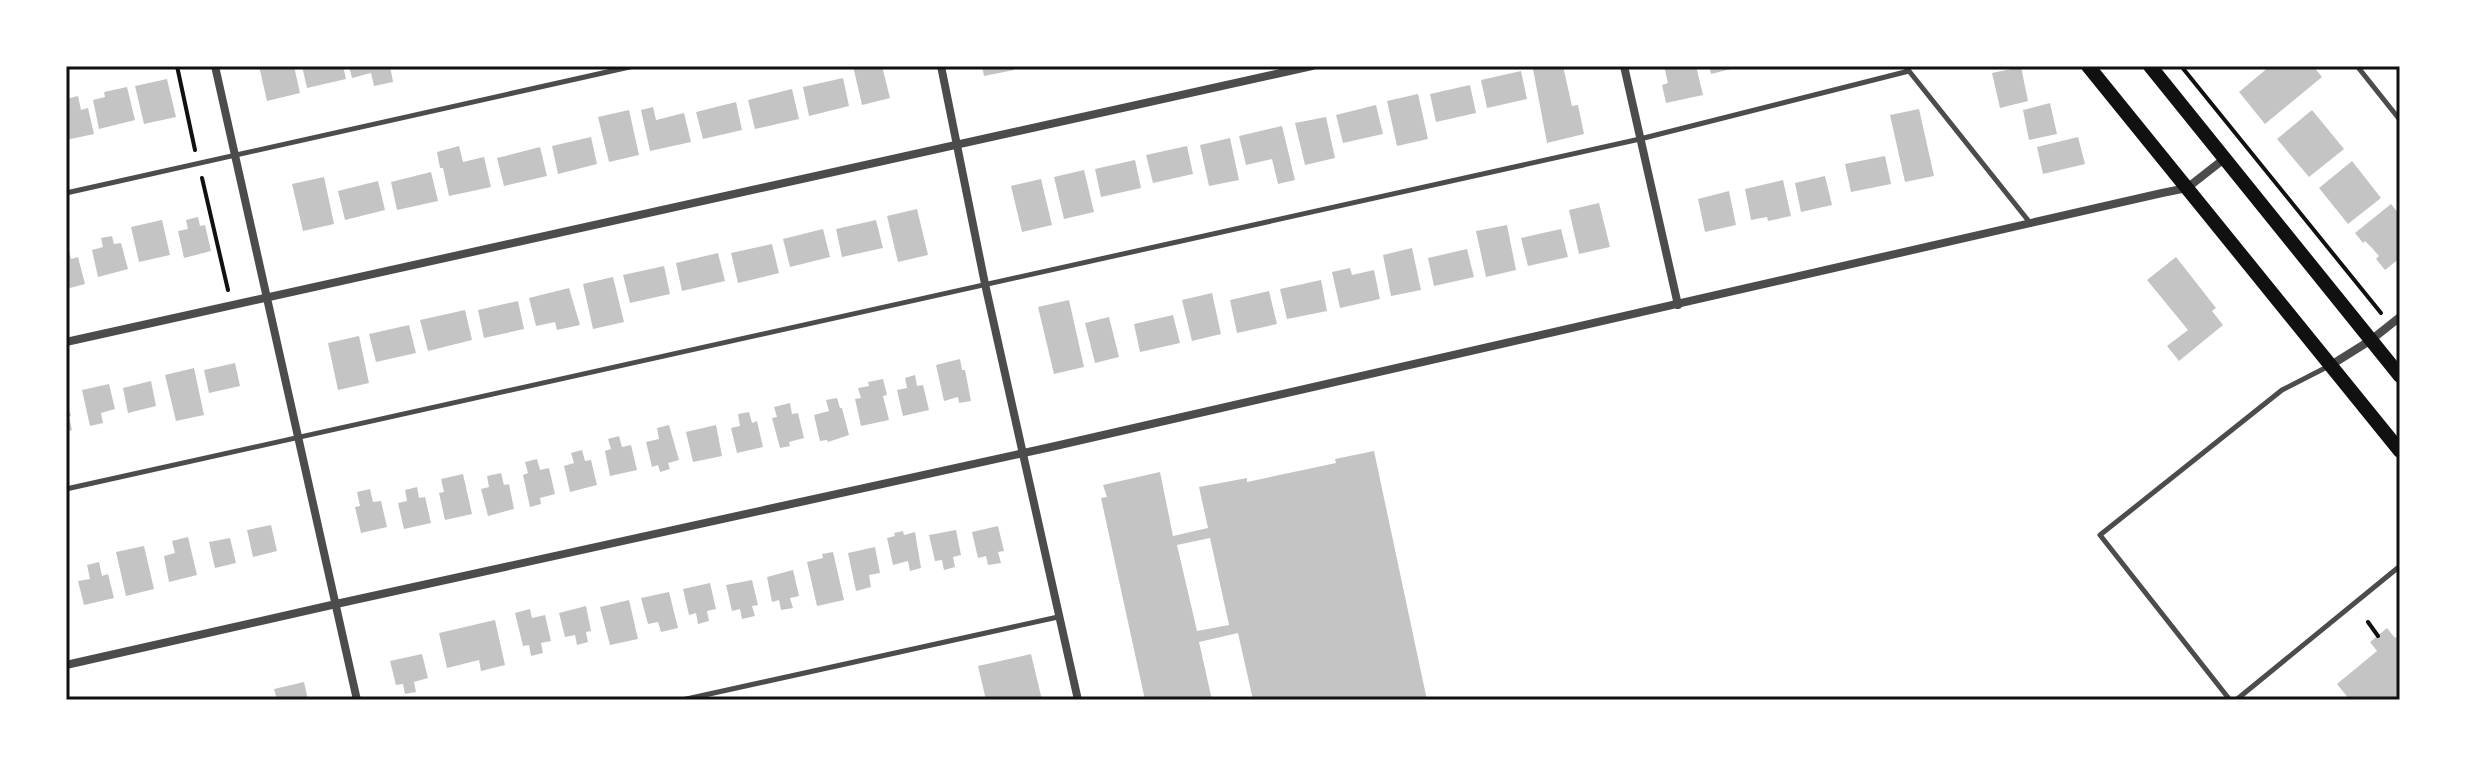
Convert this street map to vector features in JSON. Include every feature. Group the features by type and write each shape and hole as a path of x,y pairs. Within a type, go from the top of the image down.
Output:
{"main road":[{"path":"2088,66 2400,451"},
{"path":"2150,66 2400,376"}],"street":[{"path":"215,66 357,700"},
{"path":"941,66 985,284 1078,700"},
{"path":"66,342 1312,66"},
{"path":"1624,66 1678,305"},
{"path":"66,665 1022,453 2187,188 2224,159"},
{"path":"2331,365 2400,317"}],"lane":[{"path":"66,193 634,66"},
{"path":"2357,66 2400,120"},
{"path":"66,489 1640,139 1907,68 2031,224"},
{"path":"2331,365 2282,390 2100,535 2233,700 2400,566"},
{"path":"682,700 1058,617"}],"path":[{"path":"177,66 231,306"},
{"path":"2181,66 2390,325"},
{"path":"2368,622 2378,636"}],"building":[{"path":"259,66 294,66 300,93 267,101"},
{"path":"302,66 343,66 346,79 307,88"},
{"path":"349,66 390,66 393,82 374,86 371,73 352,78"},
{"path":"853,66 882,66 890,98 862,105"},
{"path":"982,66 1014,66 1014,70 984,76"},
{"path":"1563,66 1572,106 1578,105 1584,134 1547,143 1533,69"},
{"path":"1664,66 1696,66 1703,95 1666,103 1662,85 1668,83"},
{"path":"1709,66 1739,66 1739,67 1711,74"},
{"path":"2270,66 2313,66 2322,77 2265,124 2239,92"},
{"path":"2021,67 2028,101 2000,108 1992,73"},
{"path":"1521,71 1527,99 1487,108 1481,80"},
{"path":"843,78 849,106 809,116 803,87"},
{"path":"167,79 176,117 144,124 135,86"},
{"path":"1470,85 1476,113 1436,122 1430,94"},
{"path":"127,87 135,120 99,129 93,100 105,97 104,92"},
{"path":"792,89 799,119 755,129 748,100"},
{"path":"1418,94 1428,139 1397,146 1387,101"},
{"path":"78,96 81,110 88,108 94,134 66,140 66,99"},
{"path":"736,102 742,130 703,139 696,112"},
{"path":"2050,103 2057,134 2029,140 2023,110"},
{"path":"1376,105 1383,134 1343,143 1336,115"},
{"path":"653,107 656,120 684,113 691,142 650,151 641,110"},
{"path":"1919,109 1934,176 1905,182 1890,115"},
{"path":"629,110 639,155 609,162 598,117"},
{"path":"2312,110 2344,149 2309,177 2277,139"},
{"path":"1326,117 1335,158 1305,165 1295,123"},
{"path":"1282,126 1295,180 1278,184 1272,159 1246,165 1239,136"},
{"path":"591,137 597,164 558,174 552,146"},
{"path":"2078,137 2085,164 2043,174 2037,147"},
{"path":"1230,138 1239,180 1209,186 1200,145"},
{"path":"459,146 463,162 484,157 491,187 449,196 437,152"},
{"path":"1187,146 1193,174 1153,183 1146,155"},
{"path":"540,147 547,176 504,186 497,158"},
{"path":"1885,156 1891,184 1851,192 1845,164"},
{"path":"1135,160 1141,188 1101,197 1095,169"},
{"path":"2352,161 2381,198 2348,224 2319,188"},
{"path":"1084,170 1094,212 1064,219 1054,177"},
{"path":"431,172 438,201 397,210 391,182"},
{"path":"1825,176 1832,205 1801,212 1795,183"},
{"path":"324,177 334,224 303,231 292,184"},
{"path":"1041,179 1052,225 1022,232 1011,186"},
{"path":"1783,180 1791,216 1768,221 1767,217 1751,220 1745,189"},
{"path":"378,181 385,210 345,220 338,191"},
{"path":"1729,191 1736,225 1705,232 1698,199"},
{"path":"1599,203 1610,247 1579,254 1569,210"},
{"path":"2391,204 2400,215 2400,258 2385,270 2376,259 2379,256 2355,233"},
{"path":"917,209 928,255 898,262 887,216"},
{"path":"198,217 200,226 205,225 211,251 184,258 178,231 188,229 186,220"},
{"path":"162,220 170,255 139,262 131,227"},
{"path":"876,220 883,248 842,257 836,229"},
{"path":"1507,225 1516,270 1486,277 1476,231"},
{"path":"823,229 830,257 790,267 783,239"},
{"path":"1561,229 1568,257 1528,266 1521,238"},
{"path":"112,236 114,244 121,243 128,269 98,277 92,250 103,247 101,238"},
{"path":"772,244 779,273 738,283 731,253"},
{"path":"1412,248 1421,290 1391,296 1383,255"},
{"path":"1467,249 1474,277 1434,286 1428,258"},
{"path":"69,251 71,259 78,257 85,284 66,289 66,252"},
{"path":"718,253 725,281 682,291 676,263"},
{"path":"2176,257 2216,308 2212,311 2223,325 2179,361 2167,346 2188,330 2147,280"},
{"path":"664,266 670,294 630,303 623,275"},
{"path":"1350,268 1352,275 1374,270 1380,299 1340,308 1332,272"},
{"path":"613,277 624,322 593,329 583,284"},
{"path":"1321,280 1327,311 1287,319 1280,289"},
{"path":"569,288 580,325 557,330 555,322 536,326 529,298"},
{"path":"1269,291 1277,324 1237,333 1230,300"},
{"path":"1212,293 1221,334 1192,341 1182,300"},
{"path":"1069,300 1084,367 1054,374 1038,307"},
{"path":"518,301 524,329 484,338 478,310"},
{"path":"465,310 472,340 428,351 420,320"},
{"path":"1173,315 1180,343 1140,352 1134,324"},
{"path":"1109,317 1119,357 1095,363 1085,323"},
{"path":"409,325 416,353 376,362 369,334"},
{"path":"359,336 369,383 338,390 328,343"},
{"path":"960,359 971,401 959,403 958,397 944,401 936,365"},
{"path":"235,363 240,386 209,393 204,370"},
{"path":"194,368 204,415 176,421 165,375"},
{"path":"915,375 917,386 923,385 929,410 903,416 897,390 907,388 905,378"},
{"path":"883,379 887,395 883,396 889,420 861,426 855,399 861,398 858,388"},
{"path":"151,381 156,406 128,413 123,388"},
{"path":"109,384 115,409 101,413 103,423 90,426 82,390"},
{"path":"66,398 72,430 66,432"},
{"path":"837,398 849,435 828,442 820,441 814,415 829,411 826,400"},
{"path":"790,403 792,414 798,413 804,438 780,448 772,418 777,417 774,407"},
{"path":"749,412 752,423 757,421 763,447 737,453 731,428 740,426 738,414"},
{"path":"669,425 679,460 668,463 670,469 660,472 658,465 652,467 646,442 659,439 657,428"},
{"path":"716,425 722,456 693,462 686,432"},
{"path":"619,436 622,447 631,445 637,470 610,476 605,451 611,449 608,439"},
{"path":"582,450 585,461 591,460 597,485 570,492 564,466 574,463 571,453"},
{"path":"1374,451 1427,700 1253,700 1238,633 1199,642 1212,700 1145,700 1101,498 1107,497 1103,485 1160,472 1173,536 1208,528 1199,487 1247,478 1247,482 1336,463 1335,459","holes":["1210,538 1229,625 1197,631 1177,545"]},
{"path":"537,459 540,470 549,468 555,494 540,498 541,504 530,507 523,475 528,473 525,462"},
{"path":"501,473 504,485 509,484 514,509 488,516 481,489 489,487 487,476"},
{"path":"463,474 472,514 445,520 439,493 444,492 441,479"},
{"path":"417,487 419,498 425,497 431,523 404,529 398,503 407,501 405,490"},
{"path":"370,489 373,502 381,501 387,527 361,533 355,507 360,506 357,492"},
{"path":"271,525 277,551 253,557 247,530"},
{"path":"998,526 1004,551 998,552 1001,563 988,565 986,556 978,558 972,532"},
{"path":"956,530 961,555 953,557 955,567 944,570 942,560 935,561 929,535"},
{"path":"903,531 904,535 915,532 921,568 910,571 908,561 893,565 887,538"},
{"path":"188,537 197,575 169,582 164,556 175,553 172,541"},
{"path":"230,538 236,563 215,568 209,542"},
{"path":"144,546 154,589 126,596 116,552"},
{"path":"875,547 880,573 869,575 871,587 856,591 848,553"},
{"path":"833,552 844,600 817,606 807,562"},
{"path":"99,562 102,576 108,574 114,598 84,605 78,581 90,579 87,565"},
{"path":"793,570 799,596 790,598 793,608 781,610 779,600 772,602 767,577"},
{"path":"752,580 758,605 752,606 755,616 742,619 740,609 732,611 726,585"},
{"path":"710,583 716,609 707,611 709,621 698,624 696,613 689,615 683,589"},
{"path":"669,592 678,628 661,632 658,622 648,624 641,598"},
{"path":"629,600 638,639 610,645 600,607"},
{"path":"586,606 591,631 586,632 588,642 577,645 575,635 565,637 559,613"},
{"path":"530,609 532,618 545,615 551,641 541,643 543,653 531,656 529,645 523,646 515,613"},
{"path":"495,620 505,665 481,671 479,660 447,668 439,633"},
{"path":"2387,628 2395,638 2400,634 2400,700 2350,700 2337,684 2377,651 2370,642"},
{"path":"422,654 428,678 414,682 416,692 405,694 403,684 396,685 390,661"},
{"path":"1031,654 1042,700 986,700 978,666"},
{"path":"304,682 308,700 277,700 274,689"}]}
